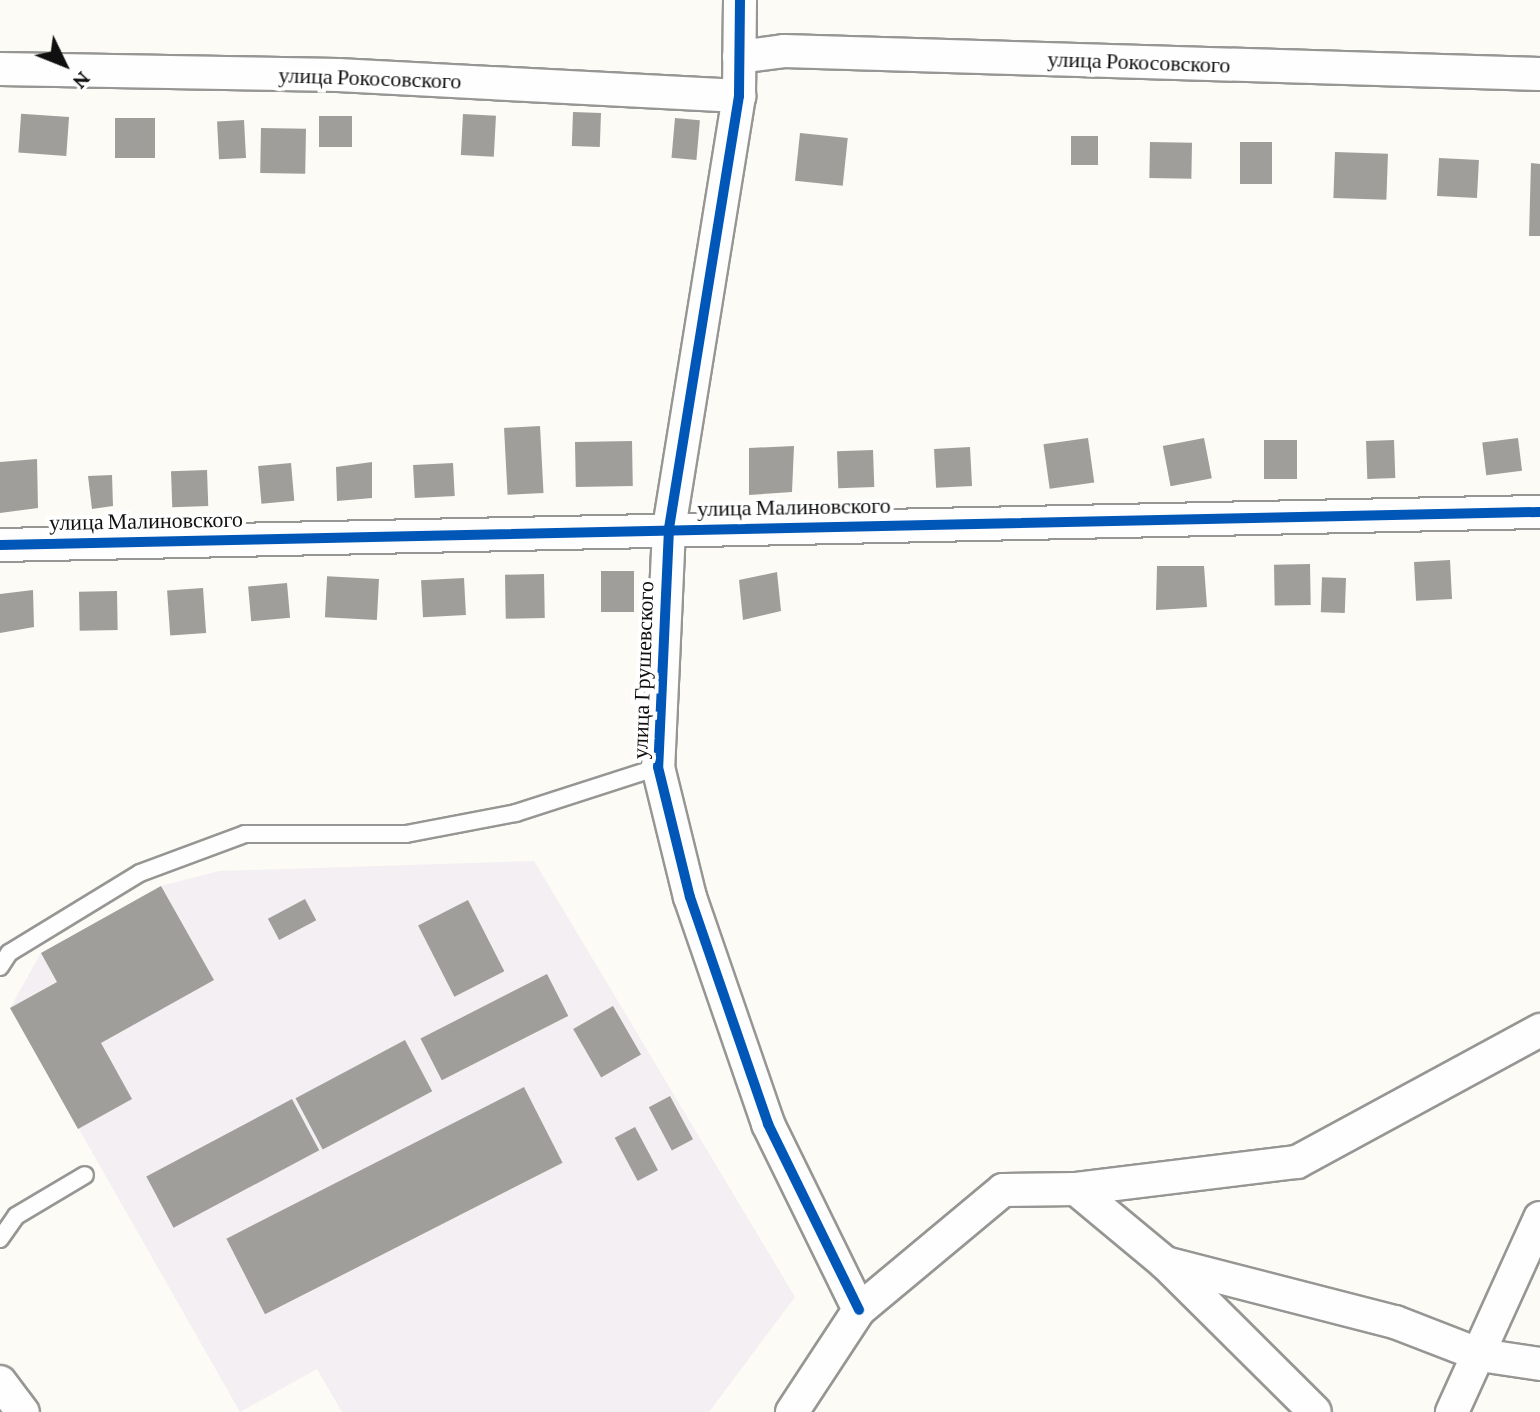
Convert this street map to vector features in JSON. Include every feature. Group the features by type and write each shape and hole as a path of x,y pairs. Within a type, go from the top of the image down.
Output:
{"street":[{"name":"улица Грушевского","path":"740,0 739,96 669,529 658,767 690,897 768,1124 859,1310"},
{"name":"улица Рокосовского","path":"739,57 784,51 1540,74"},
{"name":"улица Рокосовского","path":"0,69 338,75 739,96"},
{"name":"улица Малиновского","path":"0,545 1540,512"},
{"path":"792,1412 859,1310 1003,1190 1076,1189 1297,1162 1540,1030"},
{"path":"1076,1189 1165,1263 1315,1412"},
{"path":"1452,1412 1540,1218"},
{"path":"1165,1263 1395,1322 1480,1355 1540,1364"},
{"path":"1,1381 23,1412"}],"lane":[{"path":"0,967 9,953 140,873 245,834 406,834 516,813 658,767"},
{"path":"0,1239 16,1216 85,1175"}],"shaded area":[{"path":"534,861 795,1297 709,1412 342,1412 317,1369 240,1412 10,1008 41,953 161,886 219,871"}],"building":[{"path":"573,112 601,113 600,147 572,146"},
{"path":"21,114 69,117 66,156 18,153"},
{"path":"463,114 496,116 494,157 461,155"},
{"path":"319,116 352,116 352,147 319,147"},
{"path":"115,118 155,118 155,158 115,158"},
{"path":"675,118 700,120 696,160 672,158"},
{"path":"244,120 246,158 219,159 217,121"},
{"path":"261,128 306,129 305,174 260,173"},
{"path":"800,133 848,138 843,186 795,181"},
{"path":"1071,136 1098,136 1098,165 1071,165"},
{"path":"1150,142 1192,143 1191,179 1149,178"},
{"path":"1240,142 1272,142 1272,184 1240,184"},
{"path":"1335,152 1388,154 1386,200 1333,198"},
{"path":"1439,158 1479,160 1477,198 1437,196"},
{"path":"1531,163 1540,164 1540,236 1529,236"},
{"path":"540,426 544,493 508,495 504,428"},
{"path":"1088,438 1094,483 1050,489 1043,444"},
{"path":"1204,438 1212,478 1171,486 1163,446"},
{"path":"1518,438 1522,471 1486,475 1482,442"},
{"path":"1264,440 1297,440 1297,479 1264,479"},
{"path":"1394,440 1395,478 1367,479 1366,441"},
{"path":"632,441 633,486 576,487 575,442"},
{"path":"794,446 792,492 749,495 749,448"},
{"path":"970,447 972,486 936,488 934,449"},
{"path":"873,450 874,487 838,488 837,451"},
{"path":"37,459 38,508 0,513 0,462"},
{"path":"372,462 372,498 337,501 336,467"},
{"path":"291,463 294,501 261,504 258,466"},
{"path":"453,463 455,496 415,498 413,465"},
{"path":"207,470 208,506 172,507 171,471"},
{"path":"112,475 113,506 92,509 88,476"},
{"path":"1450,560 1452,599 1416,601 1414,562"},
{"path":"1310,564 1311,605 1275,606 1274,565"},
{"path":"1157,566 1204,566 1207,607 1156,610"},
{"path":"601,571 634,571 634,612 601,612"},
{"path":"777,572 781,611 743,620 739,580"},
{"path":"544,574 545,618 506,619 505,575"},
{"path":"327,576 379,579 377,620 325,617"},
{"path":"1322,577 1346,578 1345,613 1321,612"},
{"path":"464,578 466,615 423,617 421,580"},
{"path":"287,583 290,618 251,621 248,586"},
{"path":"203,588 206,633 170,635 167,591"},
{"path":"33,590 34,627 0,633 0,594"},
{"path":"117,591 118,630 80,631 79,592"},
{"path":"161,886 214,980 101,1043 132,1099 78,1129 10,1008 57,982 41,953"},
{"path":"305,899 316,920 279,940 268,919"},
{"path":"468,900 504,971 454,997 418,925"},
{"path":"547,974 568,1016 442,1080 420,1038"},
{"path":"613,1006 641,1054 601,1077 573,1029"},
{"path":"405,1040 432,1091 323,1149 296,1098"},
{"path":"524,1087 563,1163 265,1314 226,1239"},
{"path":"670,1096 693,1139 672,1151 649,1107"},
{"path":"292,1099 319,1150 174,1228 146,1176"},
{"path":"635,1127 658,1170 638,1181 615,1138"}],"cycle path":[{"path":"740,0 739,96 669,529 658,767 690,897 768,1124 859,1310"},
{"path":"0,545 1540,512"}]}
